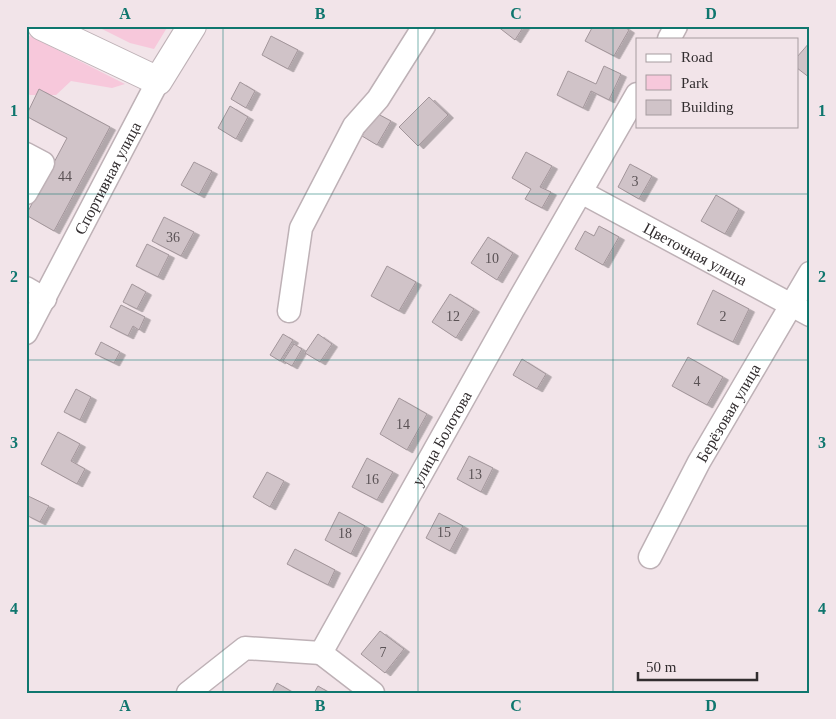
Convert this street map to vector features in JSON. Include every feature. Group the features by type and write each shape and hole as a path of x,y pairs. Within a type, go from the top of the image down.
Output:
{"main road":[{"path":"42,26 158,81"},
{"name":"Спортивная улица","path":"158,81 192,26"}],"street":[{"path":"289,311 302,228 354,126 378,99 410,52 424,26"},
{"path":"670,38 676,26"},
{"name":"Спортивная улица","path":"27,328 36,293 158,81"},
{"name":"улица Болотова","path":"321,653 636,96"},
{"path":"26,154 43,163 26,193"},
{"name":"Цветочная улица","path":"582,192 801,310"},
{"name":"Берёзовая улица","path":"650,556 699,462 801,310 810,273"},
{"path":"188,693 245,648 321,653 373,693"}],"green space":[{"path":"96,26 168,26 154,49 130,43"},
{"path":"26,34 125,84 112,88 71,81 56,95 30,95 26,93"}],"building":[{"path":"497,26 524,26 515,40"},
{"path":"593,26 623,26 629,30 614,56 585,41"},
{"path":"271,36 298,50 288,69 262,55"},
{"path":"810,42 810,78 798,69 798,56"},
{"path":"604,66 621,74 609,100 591,91 583,108 557,95 568,71 596,84"},
{"path":"240,82 255,91 246,108 231,99"},
{"path":"39,89 110,127 54,231 26,215 67,138 26,116"},
{"path":"429,97 448,115 418,146 399,127"},
{"path":"230,106 248,117 236,139 218,128"},
{"path":"376,113 391,121 377,145 362,136"},
{"path":"526,152 552,166 540,187 551,192 542,208 525,199 531,189 512,178"},
{"path":"194,162 212,171 199,195 181,185"},
{"path":"630,164 652,176 639,199 618,187"},
{"path":"716,195 739,209 725,234 701,221"},
{"path":"164,217 194,232 181,256 152,241"},
{"path":"599,226 619,237 603,265 575,249 585,231 594,236"},
{"path":"488,237 513,253 497,280 471,263"},
{"path":"147,244 169,255 158,277 136,266"},
{"path":"387,266 416,282 399,311 371,296"},
{"path":"132,284 146,292 137,309 123,302"},
{"path":"713,290 749,309 733,342 697,324"},
{"path":"450,294 474,309 456,338 432,322"},
{"path":"121,305 145,317 139,330 133,326 128,336 110,327"},
{"path":"283,334 293,340 280,361 270,355"},
{"path":"318,334 332,344 320,362 305,353"},
{"path":"101,342 120,352 114,363 95,354"},
{"path":"294,344 302,349 292,366 283,361"},
{"path":"688,357 723,377 707,405 672,386"},
{"path":"522,359 546,374 537,389 513,375"},
{"path":"76,389 91,397 80,420 64,412"},
{"path":"399,398 427,414 407,450 380,434"},
{"path":"58,432 80,444 71,461 85,469 77,484 41,464"},
{"path":"469,456 493,468 481,492 457,479"},
{"path":"367,458 393,472 377,500 352,487"},
{"path":"267,472 284,481 270,507 253,497"},
{"path":"26,495 49,506 40,522 26,515"},
{"path":"339,512 365,526 351,554 325,540"},
{"path":"439,513 463,526 450,551 426,538"},
{"path":"295,549 335,570 328,585 287,564"},
{"path":"380,631 404,649 385,673 361,654"},
{"path":"277,683 294,693 272,693"},
{"path":"318,686 330,693 314,693"}]}
